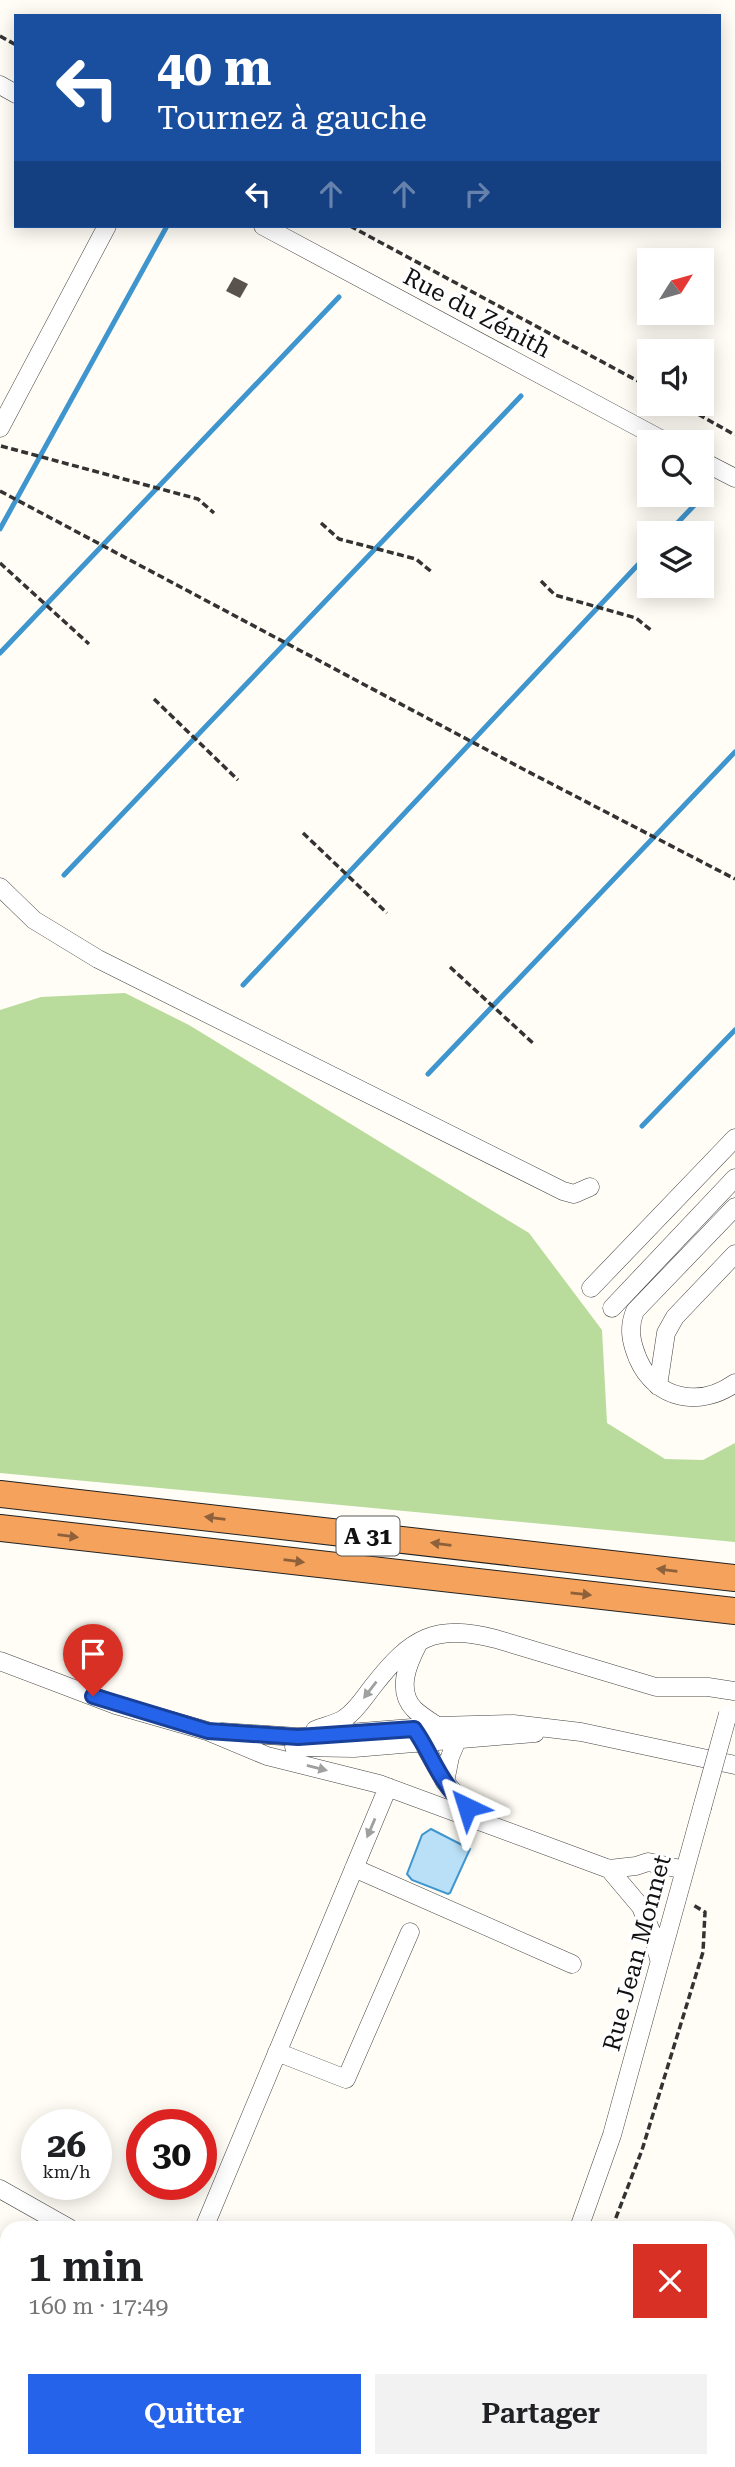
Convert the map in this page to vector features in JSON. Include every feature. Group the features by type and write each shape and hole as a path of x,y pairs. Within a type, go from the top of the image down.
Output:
{"highway":[{"name":"A 31","path":"0,1494 735,1578"},
{"name":"A 31","path":"0,1528 735,1611"}],"street":[{"path":"0,428 106,228"},
{"name":"Rue du Zénith","path":"267,228 644,430"},
{"path":"714,467 735,478"},
{"path":"0,887 34,920 98,959 563,1191 574,1194 590,1187"},
{"path":"591,1288 735,1138"},
{"path":"612,1308 735,1178"},
{"path":"735,1206 635,1311 630,1333 642,1368 667,1393 681,1398 713,1396 735,1383"},
{"path":"658,1386 666,1333 675,1317 735,1254"},
{"path":"298,1737 345,1718 358,1706 395,1658 405,1650 440,1633 476,1634 656,1687 708,1687 735,1691"},
{"path":"418,1643 409,1661 404,1682 405,1693 413,1708 437,1726"},
{"path":"0,1661 116,1705 208,1731 267,1756 388,1787 609,1869 648,1862 685,1870"},
{"name":"Rue Jean Monnet","path":"581,2221 612,2135 735,1691"},
{"path":"228,1741 298,1747 354,1748 419,1736 437,1726 513,1724 562,1730 735,1765"},
{"path":"208,1731 298,1737 419,1736 457,1740 511,1737 562,1730"},
{"path":"419,1736 445,1782 467,1807 495,1828"},
{"path":"445,1782 457,1740"},
{"path":"207,2221 388,1787"},
{"path":"354,1868 572,1964"},
{"path":"609,1869 642,1907 660,1961"},
{"path":"277,2052 346,2079 410,1933"},
{"path":"0,2189 57,2221"}],"path":[{"path":"354,228 637,381"},
{"path":"701,416 735,435"},
{"path":"0,445 198,499 214,513"},
{"path":"0,491 735,879"},
{"path":"321,523 340,539 416,559 433,573"},
{"path":"0,563 89,644"},
{"path":"541,581 555,595 636,618 652,631"},
{"path":"154,699 238,780"},
{"path":"303,834 387,913"},
{"path":"450,967 534,1044"},
{"path":"615,2221 642,2150 703,1952 705,1912 677,1900"}],"green space":[{"path":"125,993 189,1025 529,1233 602,1330 607,1423 665,1459 703,1460 735,1443 735,1542 0,1473 0,1010 41,997"}],"water":[{"path":"431,1829 470,1849 448,1894 412,1880 407,1874 422,1835"}],"building":[{"path":"234,277 248,284 240,298 226,291"}],"waterway":[{"path":"0,529 166,228"},
{"path":"0,653 339,297"},
{"path":"64,875 521,396"},
{"path":"679,521 693,507"},
{"path":"243,985 637,566"},
{"path":"428,1074 735,752"},
{"path":"642,1126 735,1030"}],"route":[{"path":"93,1696 208,1731 298,1737 414,1729 424,1742 448,1788 467,1807"}]}
